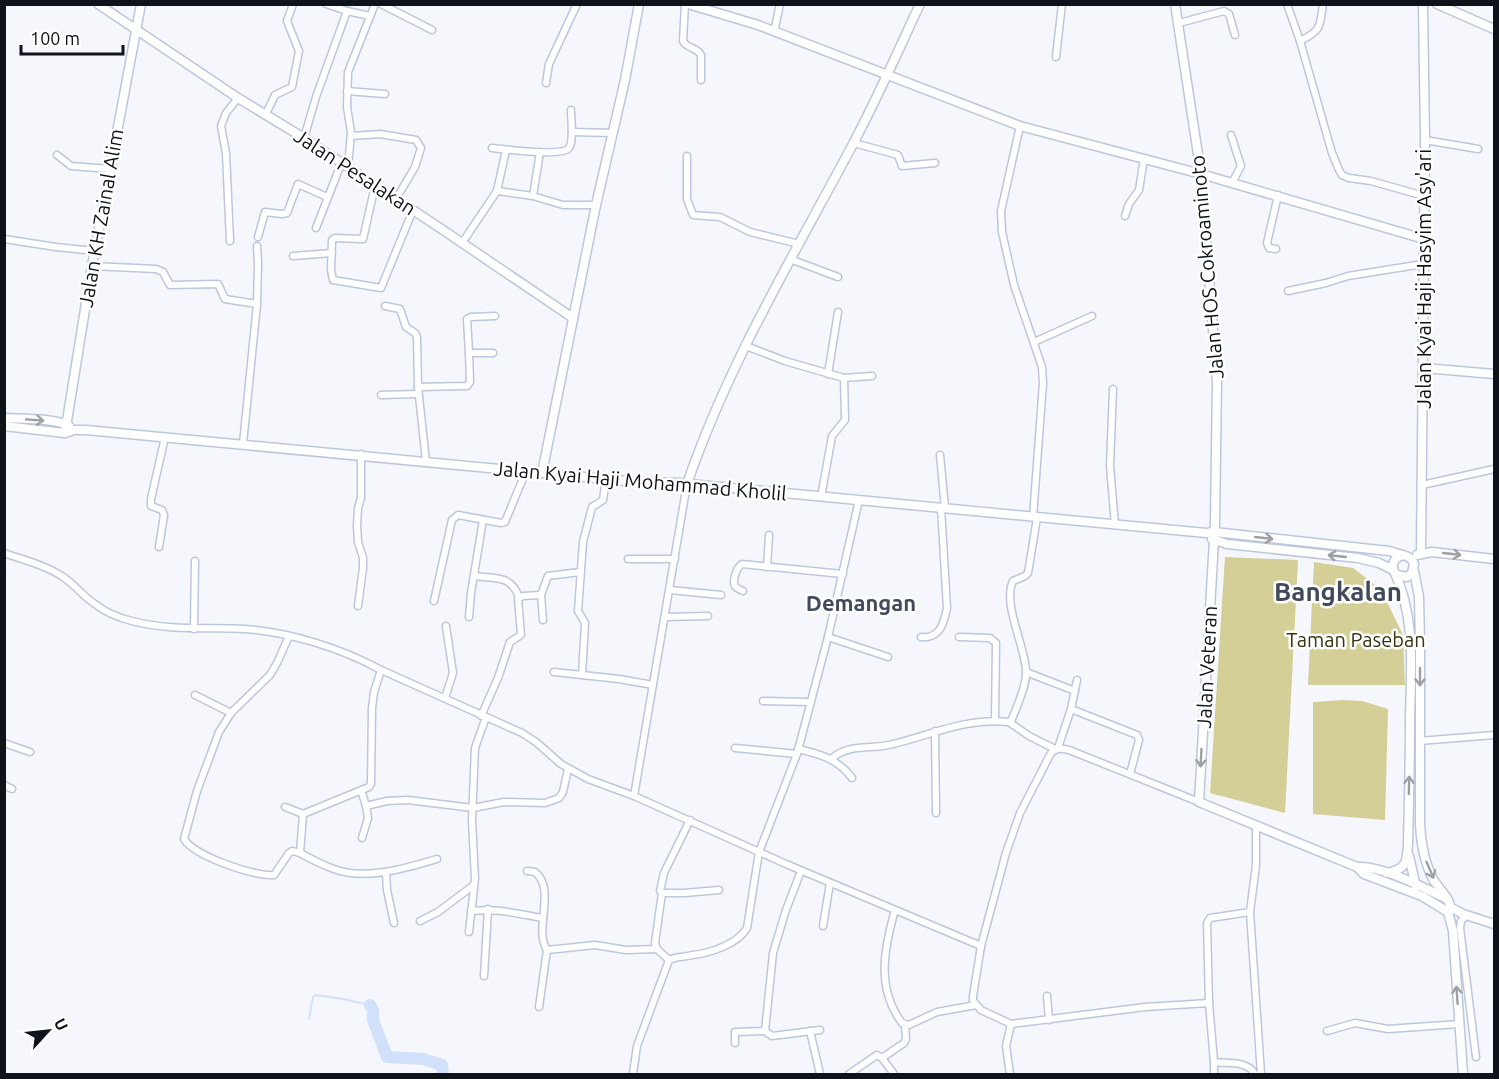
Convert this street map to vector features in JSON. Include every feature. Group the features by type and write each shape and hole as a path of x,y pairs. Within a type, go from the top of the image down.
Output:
{"street":[{"name":"Jalan Pesalakan","path":"98,4 238,98 304,138 413,210 573,318"},
{"name":"Jalan KH Zainal Alim","path":"68,429 92,266 141,4"},
{"path":"266,114 275,95 289,90 293,83 299,51 287,21 293,4"},
{"path":"326,4 370,16"},
{"path":"316,228 327,197 345,166 351,136 346,91 348,72 375,4"},
{"path":"381,4 432,30"},
{"path":"546,83 549,64 577,4"},
{"path":"542,473 639,4"},
{"path":"701,80 701,55 696,49 685,45 683,41 687,4 774,32 1020,126 1278,195 1424,238"},
{"path":"774,32 780,4"},
{"path":"634,796 687,484 698,452 746,346 790,259 854,143 920,4"},
{"path":"1056,57 1062,4"},
{"name":"Jalan HOS Cokroaminoto","path":"1175,4 1201,174 1217,381 1211,535"},
{"path":"1287,4 1332,153 1342,175 1424,196"},
{"path":"1299,41 1319,29 1323,4"},
{"name":"Jalan Kyai Haji Hasyim Asy'ari","path":"1421,553 1425,140 1423,4"},
{"path":"1437,4 1494,29"},
{"path":"304,138 347,11"},
{"path":"1179,23 1224,11 1229,14 1235,35"},
{"path":"346,91 385,94"},
{"path":"230,241 226,153 221,126 226,114 238,98"},
{"path":"492,148 564,152 568,150 572,132 571,110"},
{"path":"1009,722 1026,672 1012,614 1011,586 1014,581 1028,573 1035,518 1043,383 1042,367 1008,261 1001,211 1020,126"},
{"path":"572,132 613,133"},
{"path":"351,136 381,134 419,142 422,148 415,167 396,199"},
{"path":"1231,135 1241,166 1232,183"},
{"path":"1425,140 1478,149"},
{"path":"854,143 898,155 902,166 935,163"},
{"path":"462,243 497,191 506,150"},
{"path":"534,196 540,152"},
{"path":"57,155 70,166 110,169"},
{"path":"687,156 687,199 693,215 720,218 750,232 799,244"},
{"path":"1125,216 1129,204 1139,190 1144,159"},
{"path":"258,237 265,212 286,213 298,184 327,197"},
{"path":"375,186 364,237 361,240 333,239 331,270 333,280 380,288 413,210"},
{"path":"497,191 534,196 563,205 596,205"},
{"path":"1276,249 1269,248 1267,243 1278,195"},
{"path":"4,238 95,251"},
{"path":"243,444 257,304 256,246"},
{"path":"293,256 332,253"},
{"path":"790,259 838,277"},
{"path":"1288,291 1326,284 1348,276 1423,264"},
{"path":"92,266 156,269 163,272 170,285 218,284 225,299 257,304"},
{"path":"385,306 400,309 406,327 416,335 418,390 426,461"},
{"path":"828,374 838,312"},
{"path":"381,394 467,386 470,382 467,320 471,317 495,316"},
{"path":"1034,342 1092,316"},
{"path":"746,346 785,361 844,378 873,376"},
{"path":"469,353 493,353"},
{"path":"1424,368 1494,374"},
{"path":"820,497 832,436 845,420 844,378"},
{"path":"1113,389 1110,466 1115,525"},
{"path":"4,418 68,429"},
{"path":"4,426 68,429"},
{"name":"Jalan Kyai Haji Mohammad Kholil","path":"68,429 860,500 1211,535"},
{"path":"159,547 164,515 162,510 152,506 150,500 165,437"},
{"path":"358,606 363,568 357,526 361,498 361,454"},
{"path":"921,637 928,638 939,632 944,624 947,608 940,455"},
{"path":"1422,485 1494,469"},
{"path":"434,601 452,520 458,515 505,522 526,471"},
{"path":"582,675 585,623 578,611 585,530 594,505 603,500 606,479"},
{"path":"669,960 709,951 732,942 746,932 759,852 798,751 860,500"},
{"path":"469,617 483,520"},
{"path":"767,567 769,535"},
{"path":"1211,535 1389,551 1407,557 1414,564 1419,597 1420,824 1423,851 1451,919 1463,1074"},
{"path":"1211,535 1312,553 1370,560 1407,577 1414,571"},
{"name":"Jalan Veteran","path":"1199,802 1211,535"},
{"path":"1312,553 1313,543"},
{"path":"1386,873 1403,867 1408,843 1412,645 1404,595 1395,572 1394,561 1432,552 1494,559"},
{"path":"4,553 49,568 63,576 95,605 130,620 194,629 246,629 289,636 343,652 530,738 568,769 588,779 634,796 830,883 981,946"},
{"path":"628,559 675,559"},
{"path":"194,629 195,561"},
{"path":"743,591 735,585 740,565 745,564 843,574"},
{"path":"543,620 541,595 548,576 580,572"},
{"path":"469,932 474,885 475,748 483,716 510,642 521,635 517,602 519,597 512,584 507,581 474,576"},
{"path":"670,590 721,595"},
{"path":"519,597 541,595"},
{"path":"664,617 708,616"},
{"path":"445,699 453,673 446,627"},
{"path":"289,636 270,675 231,713 219,732 207,760 184,835 185,841 204,855 246,870 271,875 277,873 292,851 336,870 351,873 386,872 437,860"},
{"path":"828,637 888,657"},
{"path":"959,637 990,638 996,643 995,721"},
{"path":"285,807 303,814 371,784 372,708 381,670"},
{"path":"554,672 653,685"},
{"path":"1026,672 1075,691"},
{"path":"1077,680 1071,709 1056,749 1051,753 1014,827 981,946 973,996 976,1005 981,1010 1011,1024 1145,1007 1209,1003"},
{"path":"195,694 231,713"},
{"path":"763,701 811,702"},
{"path":"1071,709 1137,735 1138,740 1130,774"},
{"path":"831,759 843,750 891,745 935,731 983,721 1009,722 1029,736 1056,749 1069,750 1130,774 1357,867 1364,874 1494,924"},
{"path":"935,731 936,813"},
{"path":"1419,741 1494,735"},
{"path":"4,743 30,752"},
{"path":"735,748 798,751 831,759 843,767 852,778"},
{"path":"366,806 387,801 408,800 473,808 504,802 552,801 559,798 563,792 568,769"},
{"path":"4,785 12,789"},
{"path":"361,790 368,818 362,838"},
{"path":"300,853 303,814"},
{"path":"669,960 657,949 655,943 662,892 660,888 664,873 690,820"},
{"path":"1256,826 1256,866 1250,912 1261,1074"},
{"path":"1408,843 1414,883 1422,896"},
{"path":"1357,867 1366,866 1414,883 1446,905"},
{"path":"765,1031 773,953 801,870"},
{"path":"527,871 535,872 542,881 543,936 547,950 539,1007"},
{"path":"386,872 387,890 394,923"},
{"path":"823,926 830,883"},
{"path":"420,921 438,912 474,885"},
{"path":"662,892 719,890"},
{"path":"471,911 488,909 511,911 543,918"},
{"path":"484,976 488,909"},
{"path":"882,1058 904,1043 906,1039 905,1025 896,1015 886,993 886,944 895,910"},
{"path":"1214,1074 1209,1003 1208,920 1250,912"},
{"path":"1467,915 1461,921 1460,928 1476,1057"},
{"path":"547,950 595,945 627,950 657,949"},
{"path":"633,1074 636,1046 669,960"},
{"path":"1047,996 1049,1020"},
{"path":"905,1025 937,1012 976,1005"},
{"path":"1327,1030 1355,1023 1388,1029 1459,1024"},
{"path":"1010,1074 1006,1046 1011,1024"},
{"path":"735,1043 735,1032 765,1031 772,1036 820,1030"},
{"path":"810,1031 820,1074"},
{"path":"849,1074 877,1055 894,1074"},
{"path":"1214,1062 1242,1064 1249,1067 1255,1074"}],"green space":[{"path":"1225,557 1298,560 1285,813 1210,793"},
{"name":"Taman Paseban","path":"1314,562 1353,568 1375,585 1387,602 1403,635 1405,685 1308,685"},
{"path":"1362,701 1388,709 1385,820 1313,814 1313,702"}],"waterway":[{"path":"309,1019 313,997 316,995 370,1005"},
{"path":"370,1005 373,1010 373,1020 387,1057 423,1059 442,1065 443,1074"}],"district":[{"name":"Bangkalan","path":"1338,592"},
{"name":"Demangan","path":"861,603"}]}
